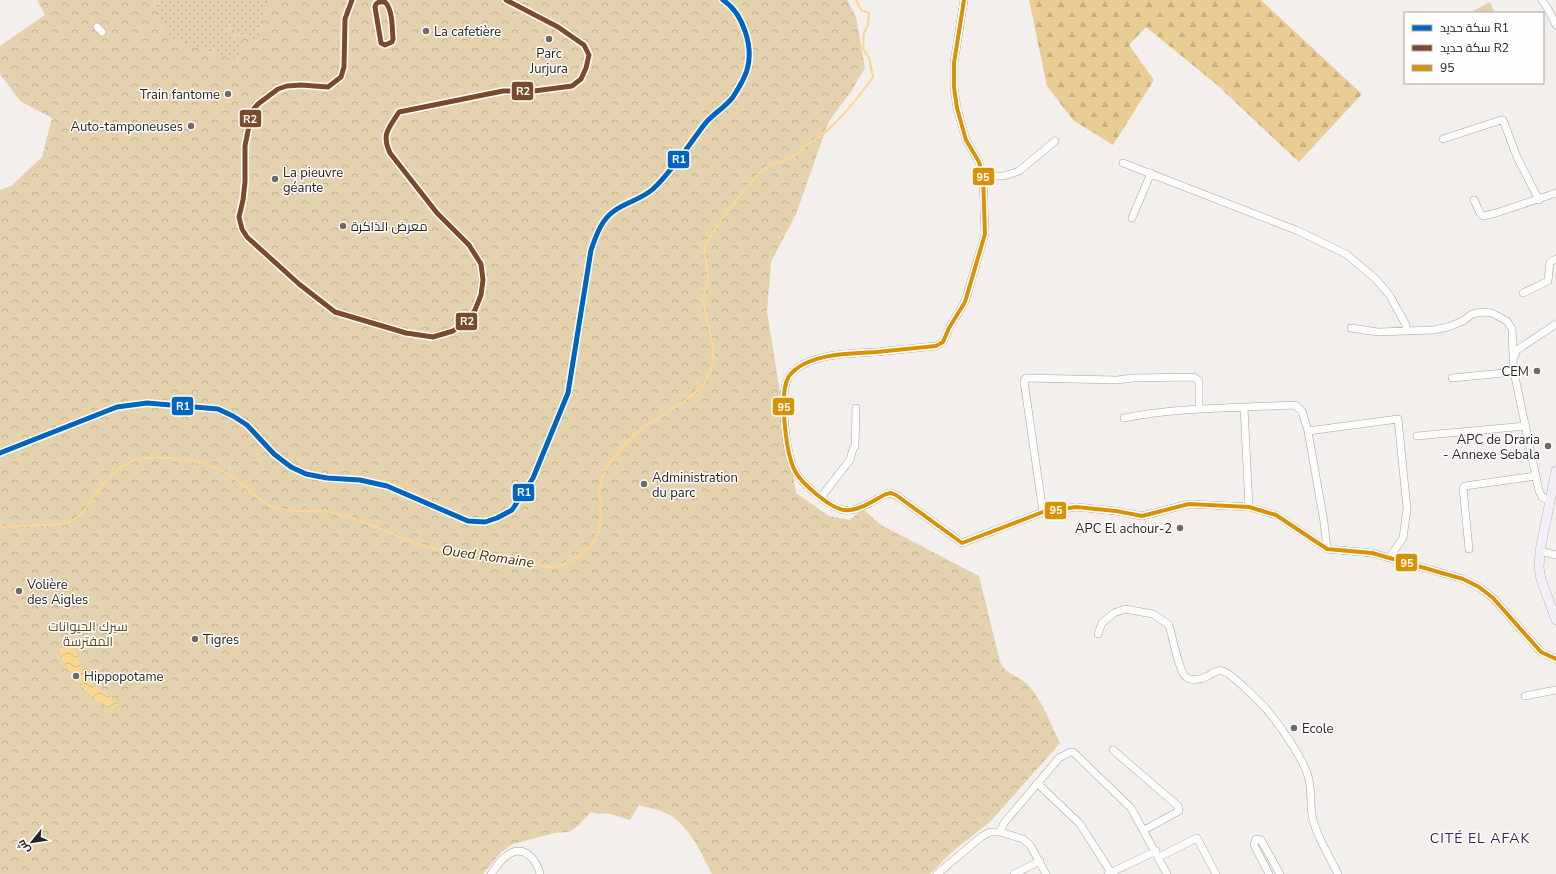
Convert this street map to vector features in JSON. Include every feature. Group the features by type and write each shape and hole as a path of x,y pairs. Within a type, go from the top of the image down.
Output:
{"main road":[{"path":"1556,471 1540,551 1539,568 1541,579 1556,620"}],"street":[{"path":"964,0 954,63 954,87 957,108 966,140 979,162 983,176 984,240 965,302 949,328 943,342 936,346 837,355 814,360 796,369 788,378 784,393 786,438 795,470 803,482 835,507 844,510 854,510 891,493 896,495 962,543 1043,512 1076,507 1116,510 1142,516 1189,504 1249,507 1276,514 1327,549 1372,553 1463,579 1479,587 1493,598 1541,652 1556,659"},
{"path":"1542,0 1556,25"},
{"path":"1443,139 1503,120 1517,157 1539,200"},
{"path":"983,176 1004,176 1019,171 1055,141"},
{"path":"1123,163 1296,230 1346,254 1376,279 1390,296 1406,325 1406,330"},
{"path":"1132,218 1151,173"},
{"path":"1474,200 1483,216 1539,200 1556,193"},
{"path":"1523,293 1548,281 1550,262 1556,259"},
{"path":"1351,328 1378,332 1433,330 1448,327 1463,321 1472,314 1482,312 1492,313 1508,321 1512,329 1514,372 1539,491 1542,497 1550,501"},
{"path":"1513,360 1517,350 1556,324"},
{"path":"1452,378 1514,372"},
{"path":"1043,512 1024,381 1026,378 1117,380 1133,378 1194,377 1199,381 1199,409"},
{"path":"1124,418 1153,412 1295,405 1302,411 1308,431 1324,522 1327,549"},
{"path":"1244,407 1249,507"},
{"path":"821,497 850,460 855,446 856,408"},
{"path":"1308,431 1398,419 1407,509 1403,538 1389,558"},
{"path":"1417,436 1526,426"},
{"path":"1469,549 1464,486 1536,476"},
{"path":"1540,551 1556,555"},
{"path":"1098,634 1102,623 1114,613 1125,609 1153,614 1169,625 1184,676 1191,680 1199,679 1222,670 1230,675 1268,711 1306,768 1309,777 1312,816 1318,834 1338,874"},
{"path":"1524,696 1556,690"},
{"path":"1113,750 1178,806 1179,811 1144,830"},
{"path":"1000,832 1004,823 1059,758 1073,752 1131,808 1167,874"},
{"path":"1037,783 1080,824 1110,873 1197,838 1216,874"},
{"path":"937,874 981,837 990,832 1000,832 1023,839 1030,845 1046,874"},
{"path":"1269,874 1254,845 1256,839 1261,840 1280,874"},
{"path":"492,874 500,862 511,853 521,851 531,856 538,865 540,874"},
{"path":"1014,874 1040,861"}],"green space":[{"name":"سيرك الحيوانات المفترسة","path":"37,0 847,0 856,17 865,68 852,90 829,121 796,214 771,262 767,311 796,493 829,516 850,520 863,509 881,525 979,576 1000,662 1007,671 1021,679 1033,691 1042,705 1060,743 991,821 953,851 930,874 712,874 699,848 681,824 660,810 639,805 630,820 607,813 598,814 591,812 578,826 569,832 554,833 513,844 502,851 483,874 0,874 0,190 11,186 42,157 52,118 20,101 0,74 0,46 45,15"},
{"path":"163,0 199,0 200,11 201,0 269,0 257,41 204,17 244,42 239,60 176,41 166,30 153,4"},
{"path":"1029,0 1261,0 1362,94 1299,162 1216,84 1146,27 1129,45 1154,80 1113,145 1073,120 1047,86"},
{"path":"1490,2 1495,12 1471,12"}],"water":[{"path":"66,643 71,645 76,651 81,667 91,684 116,701 117,705 114,708 100,703 73,676 60,654 60,645"}],"waterway":[{"name":"Oued Romaine","path":"0,527 63,524 69,522 81,514 110,477 123,466 139,459 172,458 196,462 218,469 238,481 258,498 271,506 285,510 323,511 342,515 413,542 440,550 461,554 519,558 549,567 562,565 580,555 592,544 598,533 600,522 600,488 603,476 609,464 636,433 679,405 699,389 711,369 713,362 713,347 704,297 704,292 708,282 704,251 710,236 733,204 762,171 770,165 791,158 828,130 848,109 873,77 869,58 863,49 864,33 868,25 869,13 861,10 856,0"}],"rail line":[{"name":"R2","path":"352,0 345,19 344,67 341,77 328,87 301,85 287,86 278,89 258,104 252,111 245,146 245,182 239,217 242,229 247,237 299,284 335,312 406,333 433,337 453,331 467,321 475,310 481,295 483,280 481,264 469,245 437,213 390,153 386,141 389,127 399,112 503,91 534,91 572,86 581,79 586,68 589,55 584,45 558,27 506,0"},
{"name":"R1","path":"0,453 117,407 147,403 218,409 247,425 274,454 291,467 306,474 327,478 360,480 387,486 468,521 485,522 497,518 512,510 533,478 568,393 591,250 600,229 609,215 614,211 649,192 660,182 674,166 707,121 733,97 747,70 749,51 745,31 736,13 723,0"},
{"name":"R2","path":"379,2 385,2 388,5 392,19 393,39 392,42 385,45 381,43 375,7 379,2"}],"transit line":[{"name":"95","path":"964,0 954,63 954,87 957,108 966,140 979,162 983,176 985,234 965,302 949,328 943,342 936,346 834,355 804,364 790,374 785,386 784,397 786,439 795,471 803,482 831,505 844,510 855,509 891,493 896,495 962,543 1043,512 1076,507 1116,511 1142,516 1189,504 1249,507 1276,515 1327,549 1372,553 1463,579 1479,587 1493,598 1541,652 1556,659"}],"place":[{"name":"La cafetière","path":"426,31"},
{"name":"Parc Jurjura","path":"549,39"},
{"name":"Train fantome","path":"228,94"},
{"name":"Auto-tamponeuses","path":"191,126"},
{"name":"La pieuvre géante","path":"275,179"},
{"name":"معرض الذاكرة","path":"343,226"},
{"name":"CEM","path":"1537,371"},
{"name":"APC de Draria - Annexe Sebala","path":"1548,446"},
{"name":"Administration du parc","path":"644,484"},
{"name":"APC El achour-2","path":"1180,528"},
{"name":"Volière des Aigles","path":"19,591"},
{"name":"Tigres","path":"195,639"},
{"name":"Hippopotame","path":"76,676"},
{"name":"Ecole","path":"1294,728"}],"district":[{"name":"CITÉ EL AFAK","path":"1480,838"}]}
